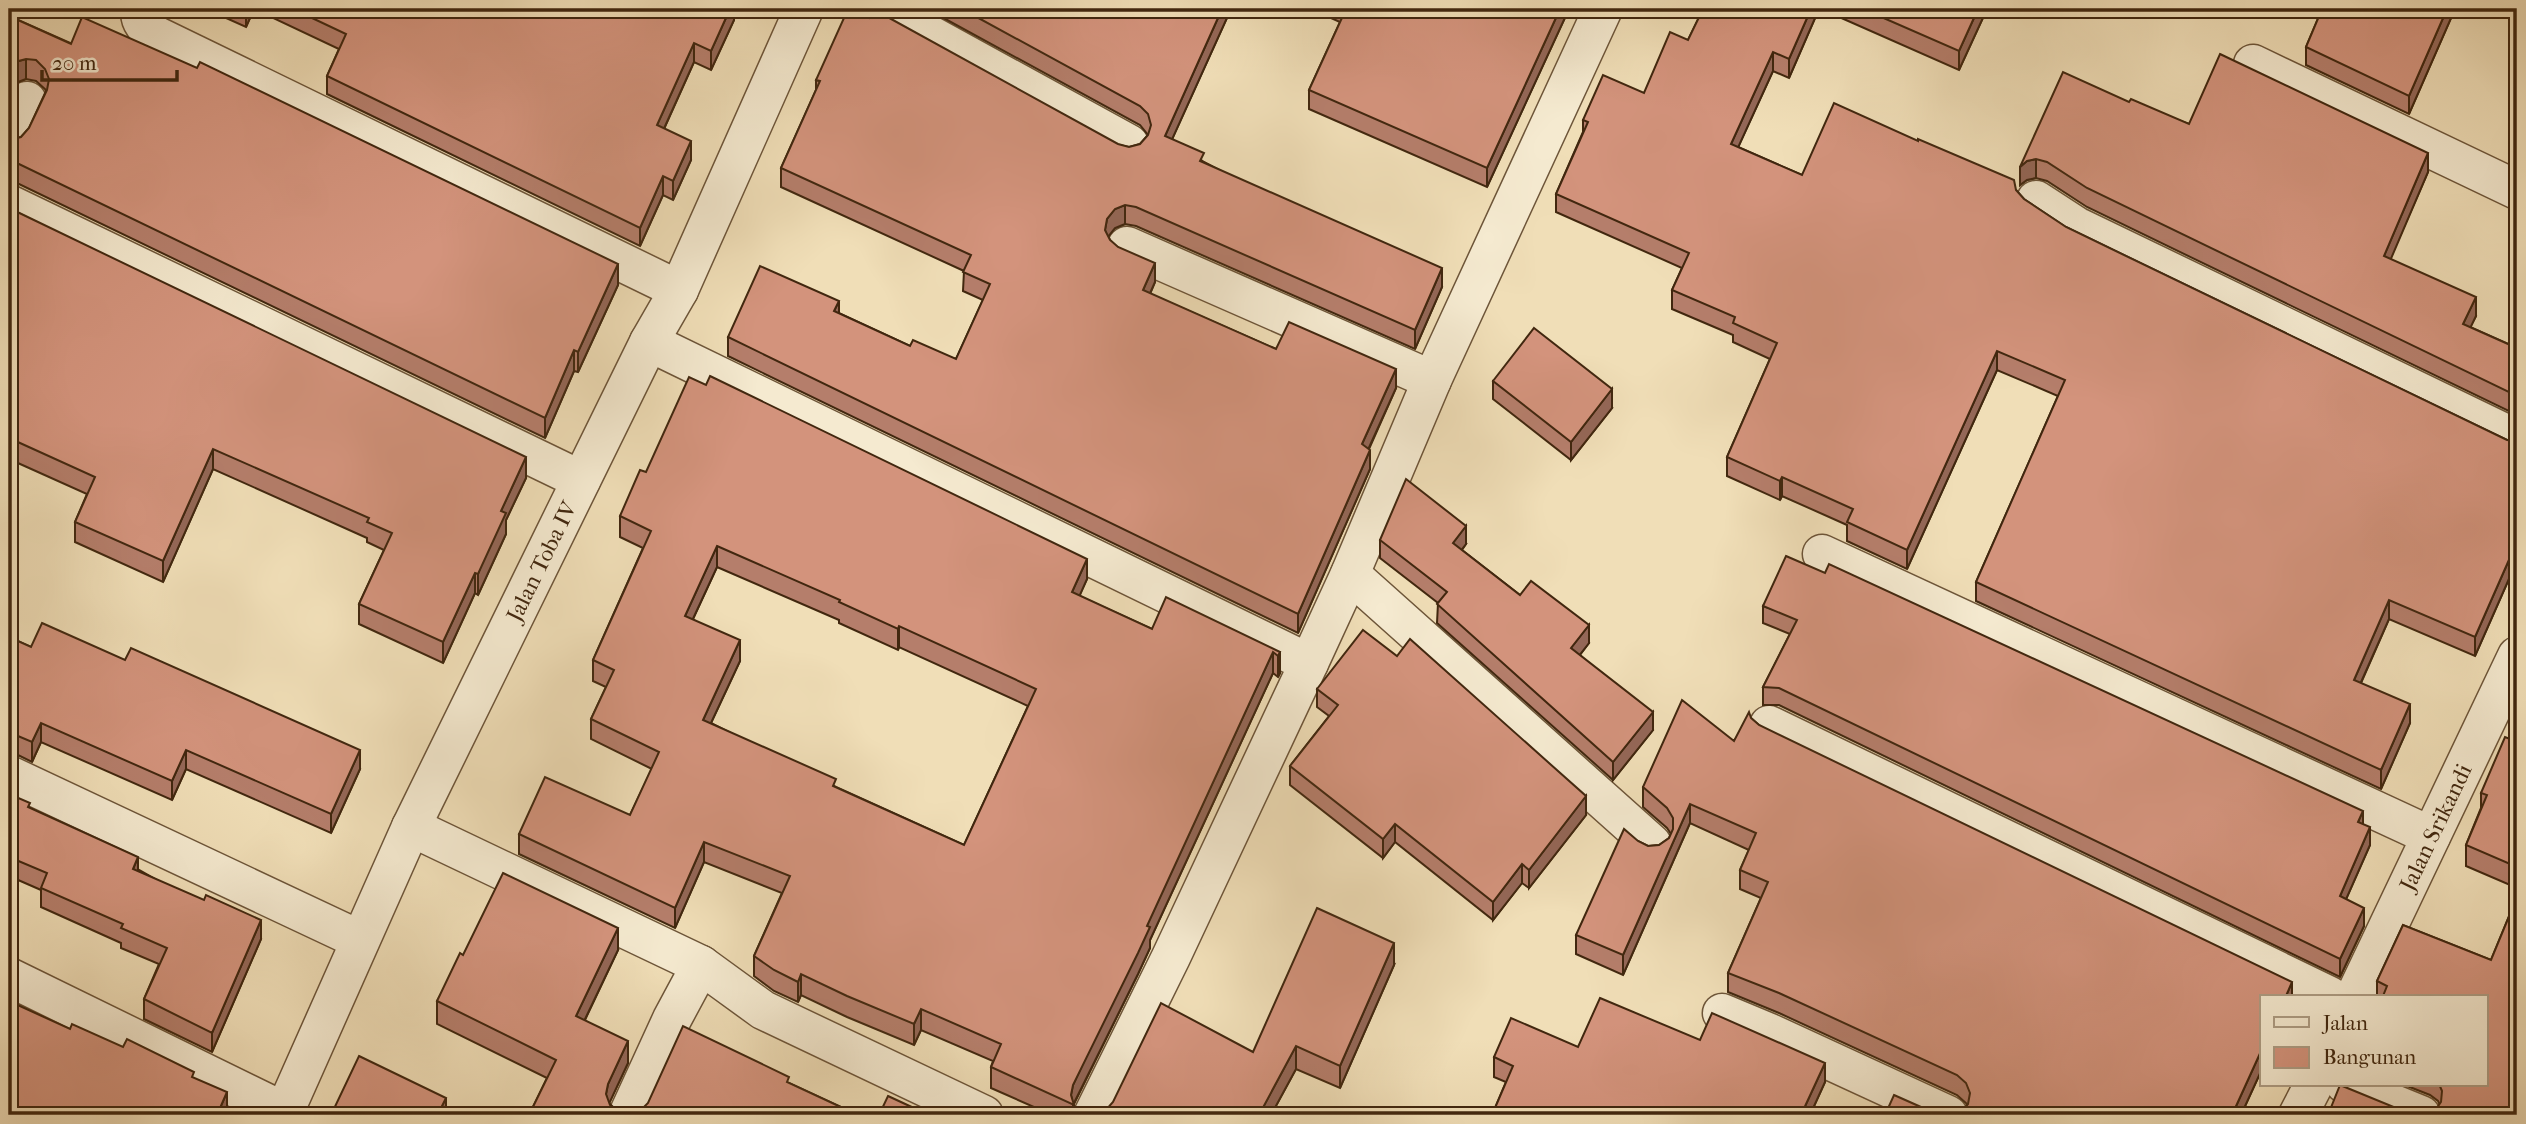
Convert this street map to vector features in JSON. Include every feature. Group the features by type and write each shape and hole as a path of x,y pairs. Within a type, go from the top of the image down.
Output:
{"street":[{"path":"141,9 146,28 157,36 679,290"},
{"name":"Jalan Toba IV","path":"284,1114 411,827 649,342 679,290 804,9"},
{"path":"883,9 1129,144"},
{"path":"1093,1115 1171,957 1309,663 1433,380 1603,9"},
{"path":"2253,64 2517,190"},
{"path":"9,139 27,101"},
{"path":"2036,200 2076,226 2517,439"},
{"path":"9,204 581,480"},
{"path":"1127,246 1433,380"},
{"path":"649,342 1309,663"},
{"path":"1822,554 2431,836"},
{"path":"1350,574 1652,844"},
{"name":"Jalan Srikandi","path":"2355,995 2517,656"},
{"path":"1769,725 2328,995"},
{"path":"9,775 360,940"},
{"path":"411,827 701,965 764,1010 984,1115"},
{"path":"628,1115 672,1019 701,965"},
{"path":"9,977 284,1114"},
{"path":"1722,1013 1770,1032 1948,1115"},
{"path":"2298,1115 2313,1086"},
{"path":"2350,1086 2421,1115"}],"building":[{"path":"293,9 730,9 711,51 694,43 657,125 691,141 673,181 663,176 640,228 327,76 346,34"},
{"path":"848,9 869,18 873,9 1118,144 1129,147 1140,144 1148,135 1151,125 1148,114 1140,106 962,9 1222,9 1165,136 1204,153 1200,161 1442,268 1415,330 1136,207 1125,205 1115,209 1107,219 1105,230 1110,240 1118,247 1155,263 1143,290 1276,349 1289,322 1396,369 1362,444 1370,450 1298,614 728,337 760,266 839,301 834,311 910,346 913,340 956,359 990,284 963,272 971,255 781,168 820,81 816,80"},
{"path":"1346,9 1560,9 1487,168 1309,90"},
{"path":"1703,9 1811,9 1789,59 1773,52 1731,144 1802,175 1834,103 2014,180 2016,190 2024,199 2066,227 2507,440 2517,441 2517,554 2512,553 2475,637 2389,600 2354,680 2410,704 2381,770 1976,582 2065,380 1997,351 1907,550 1847,522 1853,509 1782,477 1780,481 1727,457 1777,343 1733,323 1735,317 1672,290 1689,253 1556,194 1588,122 1583,120 1603,75 1644,93 1670,32 1688,40"},
{"path":"1863,9 1978,9 1959,51"},
{"path":"2322,9 2447,9 2409,96 2306,47"},
{"path":"9,16 71,44 82,17 197,68 200,62 618,264 578,352 574,350 545,418 19,164 9,162 9,140 21,137 29,128 47,90 49,79 45,69 36,60 15,62 9,69"},
{"path":"2220,54 2428,153 2384,256 2476,297 2463,324 2517,348 2517,396 2087,188 2047,162 2036,159 2027,161 2020,167 2063,72 2129,102 2131,99 2189,124"},
{"path":"9,208 526,457 501,511 506,513 443,642 359,604 392,533 367,522 369,518 213,449 163,561 75,522 95,477 9,438"},
{"path":"1534,328 1612,389 1571,442 1493,381"},
{"path":"710,376 1087,559 1072,592 1152,629 1166,597 1280,652 1278,656 1273,652 1147,926 1150,927 1138,953 1073,1085 1071,1095 1074,1105 991,1067 1001,1044 921,1009 914,1024 801,974 798,982 754,956 790,876 704,842 675,908 519,834 545,777 630,815 659,752 591,719 614,670 593,660 651,531 620,516 640,470 646,472 689,377 706,385","holes":["717,546 840,600 839,602 898,629 899,626 1036,689 964,845 833,786 836,779 703,720 740,640 685,616"]},
{"path":"1406,479 1466,526 1453,543 1520,595 1531,581 1589,625 1571,648 1653,712 1613,762 1437,604 1447,592 1380,540"},
{"path":"1786,556 1825,573 1829,564 2363,811 2358,822 2370,827 2340,896 2364,908 2340,959 1779,688 1763,687 1797,620 1763,606"},
{"path":"42,623 125,660 131,648 360,750 331,814 186,750 172,781 41,723 32,742 9,734 9,637 31,647"},
{"path":"1363,630 1397,656 1410,639 1586,796 1529,870 1522,864 1493,902 1395,824 1383,839 1290,766 1338,705 1317,689"},
{"path":"1682,700 1734,741 1749,712 1759,725 2292,982 2286,995 2260,995 2260,1053 2232,1115 1954,1115 1961,1113 1968,1104 1970,1093 1966,1083 1957,1075 1779,993 1728,973 1768,882 1740,870 1756,833 1690,804 1623,955 1576,935 1624,829 1648,846 1659,845 1669,838 1673,829 1673,818 1667,808 1643,787"},
{"path":"2517,735 2517,867 2466,845 2487,795 2481,793 2505,737 2515,741"},
{"path":"9,780 14,782 9,794"},
{"path":"9,794 30,803 28,807 138,857 133,869 204,900 206,895 261,920 212,1033 144,999 167,948 121,928 123,924 41,888 47,873 9,857"},
{"path":"503,873 618,928 576,1016 628,1041 606,1094 610,1105 618,1112 631,1115 529,1115 556,1060 437,1001"},
{"path":"2517,897 2517,1115 2426,1115 2434,1112 2441,1102 2440,1086 2488,1086 2488,995 2383,995 2387,986 2377,981 2403,925 2491,960"},
{"path":"1317,908 1394,943 1340,1066 1296,1046 1259,1115 1098,1113 1106,1110 1113,1102 1161,1003 1253,1052"},
{"path":"1600,998 1700,1040 1712,1013 1825,1063 1801,1115 1492,1115 1513,1066 1494,1057 1511,1018 1578,1047"},
{"path":"9,1001 70,1029 72,1024 123,1047 127,1039 194,1072 192,1077 227,1092 217,1115 9,1115"},
{"path":"683,1026 789,1077 787,1082 858,1115 631,1115 648,1103"},
{"path":"359,1056 446,1098 440,1110 451,1115 331,1115"},
{"path":"2340,1086 2342,1086 2413,1115 2328,1115"},
{"path":"1894,1095 1939,1115 1885,1115"},
{"path":"888,1096 929,1115 879,1115"}]}
